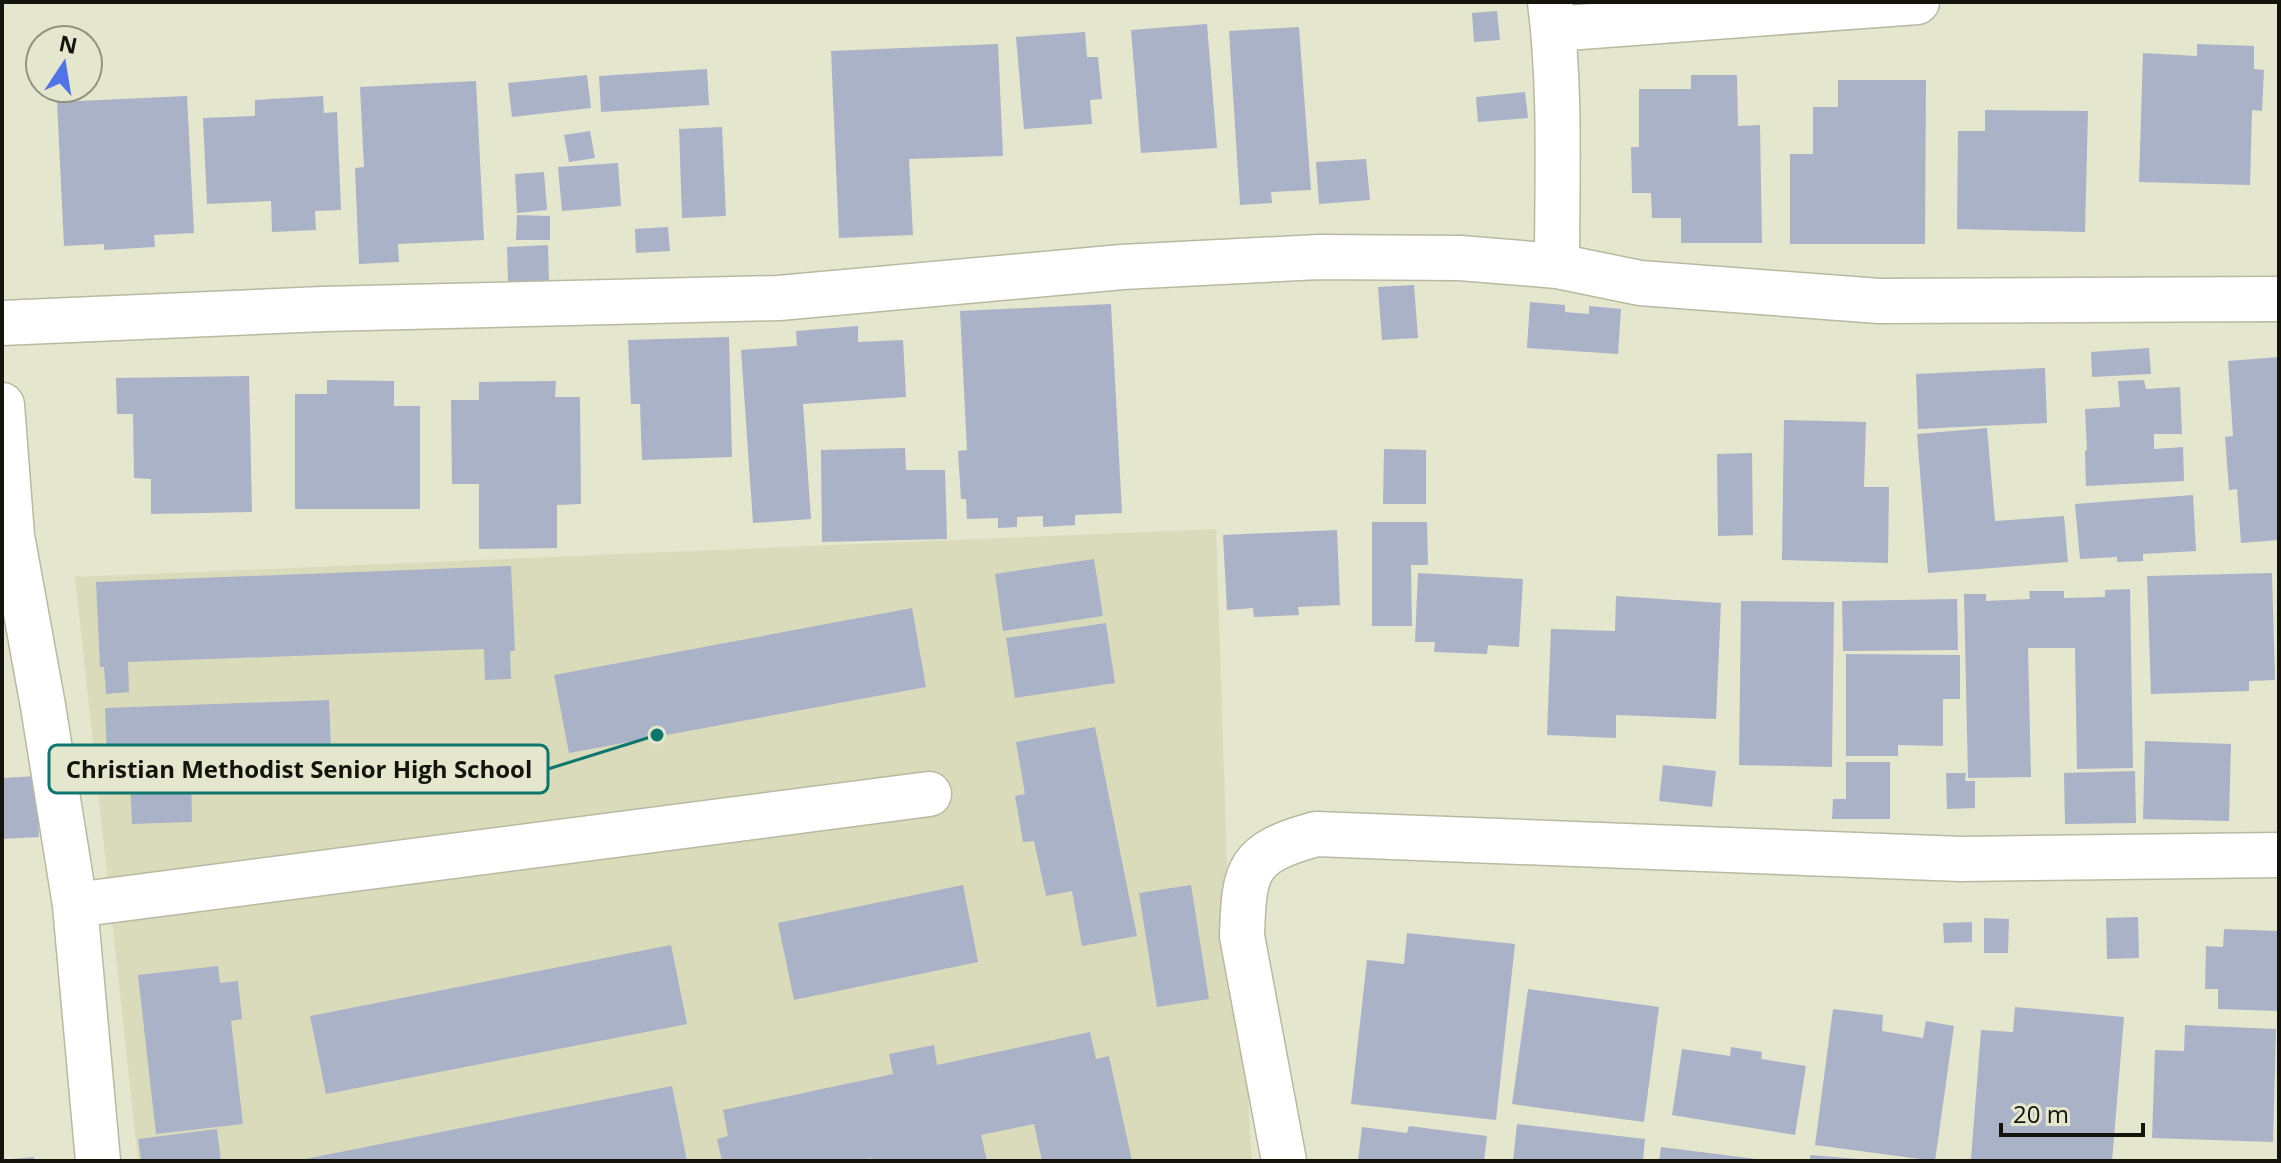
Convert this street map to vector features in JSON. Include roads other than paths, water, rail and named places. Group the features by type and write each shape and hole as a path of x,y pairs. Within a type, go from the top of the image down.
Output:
{"street":[{"path":"1557,266 1557,126 1551,16 1917,2"},
{"path":"2,323 323,309 779,298 1122,267 1319,257 1460,258 1557,266 1640,283 1879,301 2279,299"},
{"path":"2,405 7,536 43,706 75,905 98,1161"},
{"path":"75,905 929,794"},
{"path":"1284,1161 1242,936 1247,878 1261,856 1282,843 1316,834 1961,859 2279,855"}],"place":[{"name":"Christian Methodist Senior High School","path":"657,735"}]}
